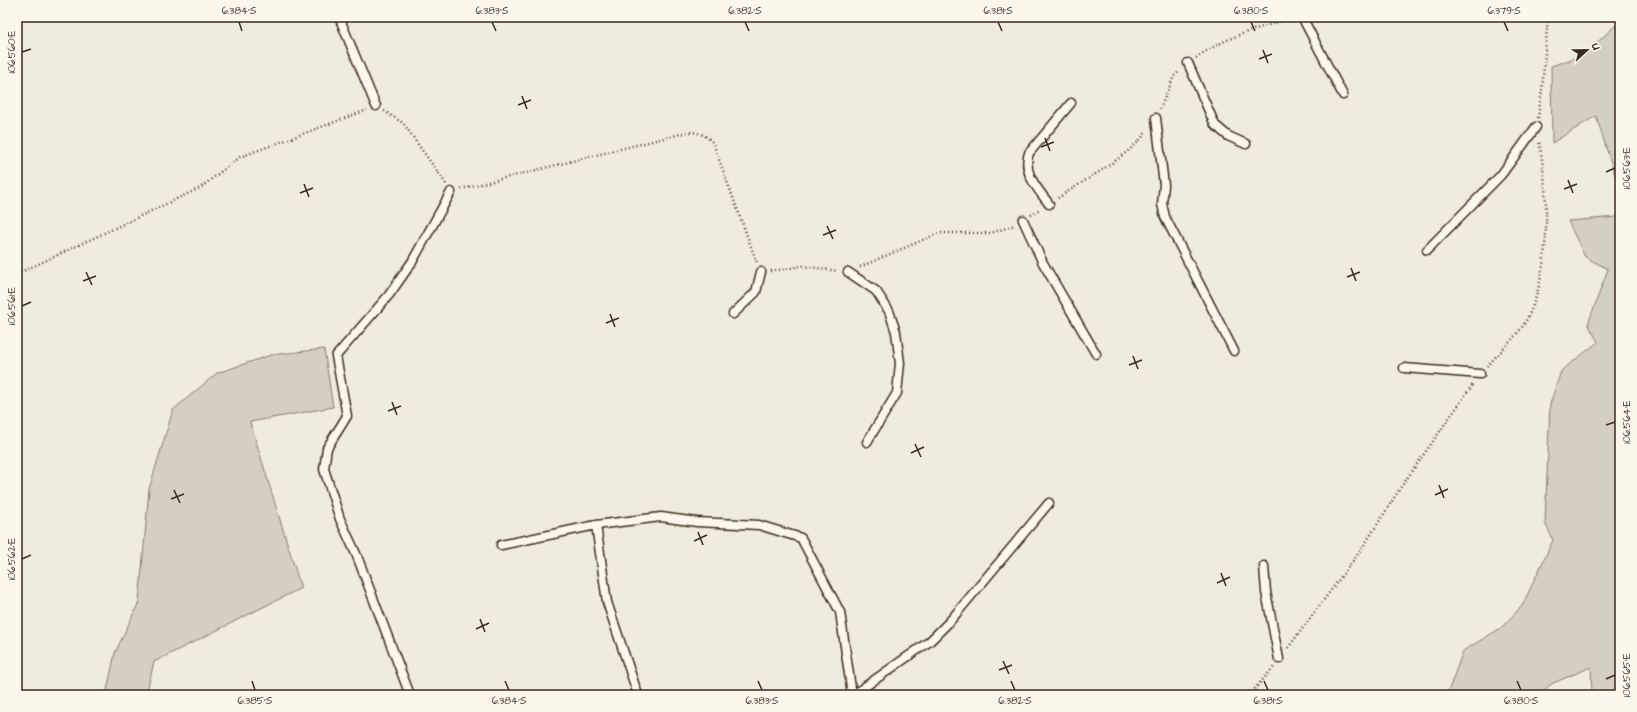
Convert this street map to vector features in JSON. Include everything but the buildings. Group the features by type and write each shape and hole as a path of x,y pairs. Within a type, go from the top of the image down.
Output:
{"lane":[{"path":"338,17 376,106"},
{"path":"1302,17 1342,95"},
{"path":"1188,63 1215,125 1228,136 1246,144"},
{"path":"1049,204 1029,176 1027,160 1029,153 1070,103"},
{"path":"1156,118 1164,185 1162,204 1165,217 1234,351"},
{"path":"1427,250 1501,175 1536,128"},
{"path":"410,695 357,556 340,519 324,469 327,448 347,416 336,356 397,284 412,262 451,192"},
{"path":"1024,220 1043,263 1096,354"},
{"path":"733,314 756,292 761,272"},
{"path":"848,272 876,291 889,311 896,332 900,363 897,393 867,442"},
{"path":"1404,368 1480,374"},
{"path":"501,545 596,525 661,517 697,522 759,525 801,538 840,612 852,695 930,641 950,621 1049,504"},
{"path":"596,525 607,602 638,695"},
{"path":"1264,566 1266,592 1280,659"}],"path":[{"path":"17,274 200,188 240,157 376,106 403,123 451,192 688,132 698,132 708,137 713,143 761,272"}],"shaded area":[{"path":"1620,21 1620,191 1596,116 1552,143 1551,66 1584,55"},
{"path":"1620,200 1620,695 1592,695 1591,667 1551,684 1539,695 1447,695 1463,651 1501,628 1522,606 1553,540 1545,523 1550,404 1561,371 1598,342 1588,324 1608,269 1585,257 1568,221 1617,217"},
{"path":"324,349 333,407 250,422 301,588 154,662 146,695 106,695 115,653 139,602 149,489 173,410 217,373 271,355"}]}
